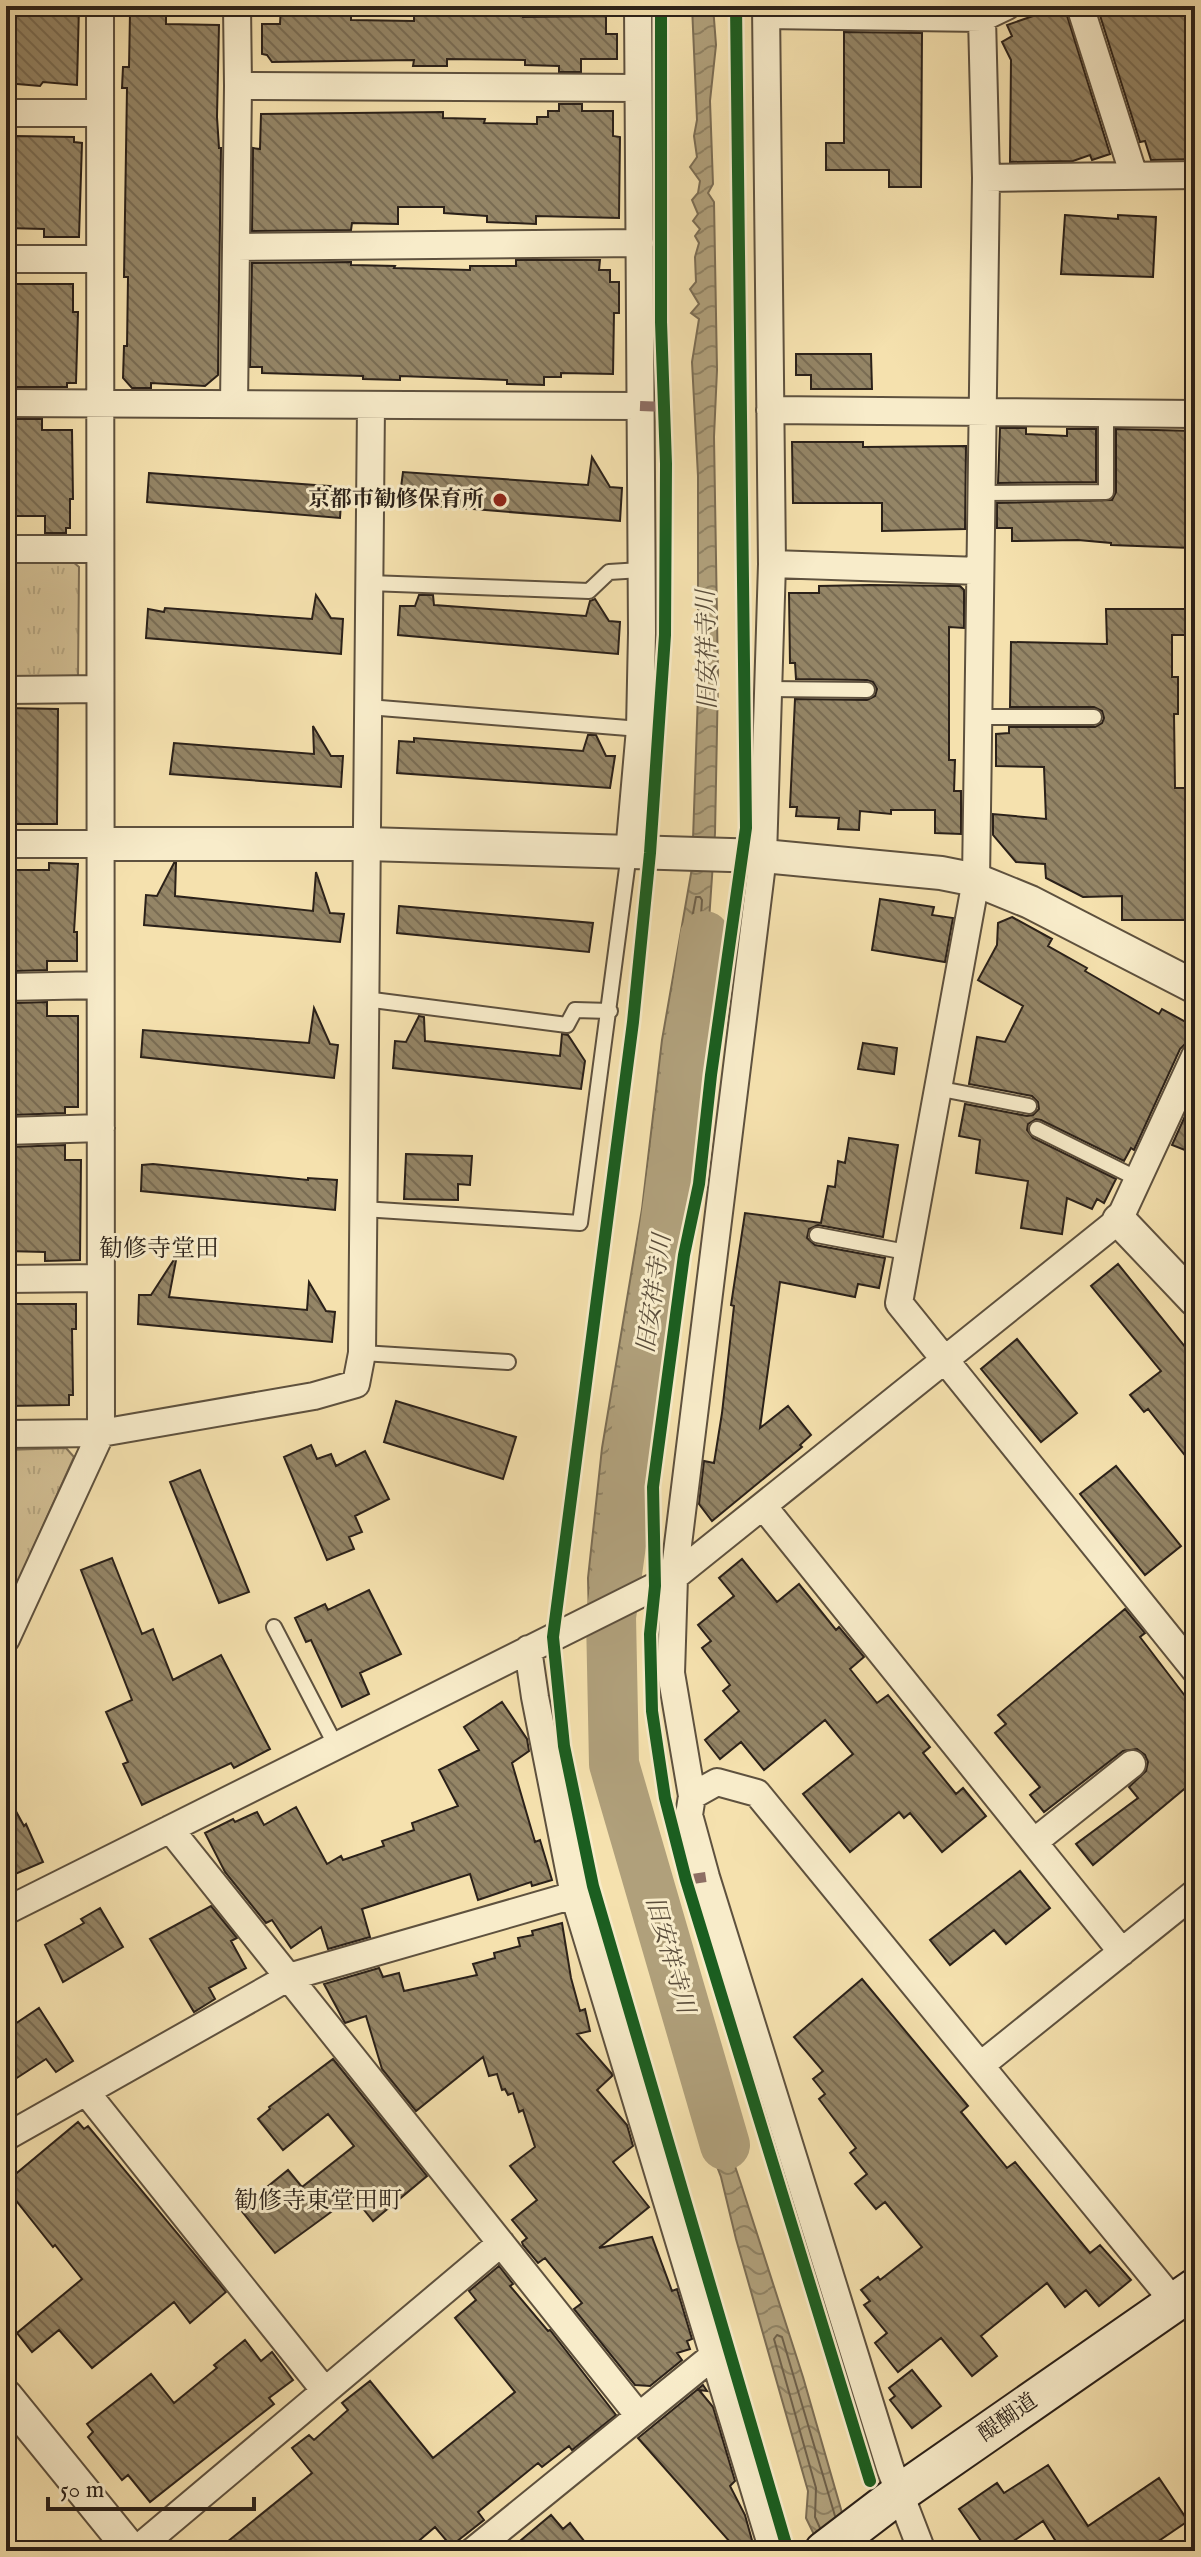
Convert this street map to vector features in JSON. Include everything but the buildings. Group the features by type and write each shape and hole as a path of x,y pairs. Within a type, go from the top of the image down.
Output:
{"main road":[{"name":"醍醐道","path":"824,2551 885,2504 1184,2295"}],"street":[{"path":"6,1639 101,1433 100,6"},
{"path":"234,404 237,6"},
{"path":"638,6 640,853"},
{"path":"922,2551 885,2504 885,2452 689,1815 692,1796 671,1673 674,1577 763,856 772,564 766,10 982,18 1007,6"},
{"path":"1080,6 1134,176"},
{"path":"982,18 986,178 976,880 899,1303 1195,1670"},
{"path":"238,86 638,88"},
{"path":"6,113 100,113"},
{"path":"986,178 1195,175"},
{"path":"237,247 640,243"},
{"path":"6,259 100,259"},
{"path":"6,403 640,406"},
{"path":"6,1434 101,1433 314,1396 356,1384 362,1353 371,405"},
{"path":"770,410 1195,414"},
{"path":"6,549 100,549"},
{"path":"772,564 980,571"},
{"path":"6,690 100,689"},
{"path":"6,844 367,844 763,856 941,873 976,880 1030,902 1195,987"},
{"path":"6,987 100,985"},
{"path":"6,1911 674,1577 1119,1220 1195,1056"},
{"path":"6,1131 101,1128"},
{"path":"1119,1220 1195,1300"},
{"path":"6,1279 100,1278"},
{"path":"763,1506 1122,1952"},
{"path":"528,1649 574,1895 773,2551"},
{"path":"1034,1842 1132,1764"},
{"path":"692,1796 717,1782 757,1793 981,2065 1184,2295"},
{"path":"170,1829 639,2416"},
{"path":"981,2065 1195,1893"},
{"path":"6,2137 289,1977 574,1895"},
{"path":"86,2092 325,2391"},
{"path":"6,2396 134,2551 501,2243"},
{"path":"473,2551 713,2356"}],"lane":[{"path":"981,493 1106,492 1106,413"},
{"path":"369,583 589,591 609,572 641,570"},
{"path":"768,689 867,690"},
{"path":"368,707 640,729"},
{"path":"978,717 1094,717"},
{"path":"363,1209 580,1223 610,1011 640,853"},
{"path":"365,999 567,1025 575,1010 610,1011"},
{"path":"936,1088 1029,1106"},
{"path":"1037,1129 1138,1179"},
{"path":"817,1235 906,1252"},
{"path":"362,1353 508,1362"},
{"path":"274,1627 336,1746"}],"green space":[{"path":"6,561 72,561 79,567 78,676 72,683 6,682"},
{"path":"66,1448 74,1457 16,1586 6,1579 6,1450"}],"water":[{"path":"692,6 713,6 716,45 710,101 713,184 708,193 714,202 717,370 714,437 718,678 715,833 705,979 680,1047 675,1149 660,1193 616,1502 606,1645 618,1730 619,1802 635,1868 803,2377 853,2551 822,2551 806,2518 808,2491 721,2177 686,2085 680,2048 635,1914 599,1766 590,1662 588,1578 602,1448 642,1209 662,1040 692,868 698,694 698,476 692,362 699,319 691,313 699,304 690,289 696,282 695,257 699,243 695,236 700,229 693,221 698,214 692,200 698,193 700,181 690,167 697,157"}],"waterway":[{"name":"旧安祥寺川","path":"705,936 611,1617 614,1764 725,2145"}],"marked path":[{"path":"640,406 663,407"},
{"path":"686,1880 706,1877"}],"cycle path":[{"path":"661,6 665,635 650,853 633,1022 553,1637 564,1746 593,1886 788,2551"},
{"path":"736,6 746,828 699,1184 684,1255 653,1487 655,1586 650,1634 652,1711 665,1798 686,1880 870,2481"}],"place":[{"name":"京都市勧修保育所","path":"500,500"}],"district":[{"name":"勧修寺堂田","path":"159,1249"},
{"name":"勧修寺東堂田町","path":"318,2201"}]}
